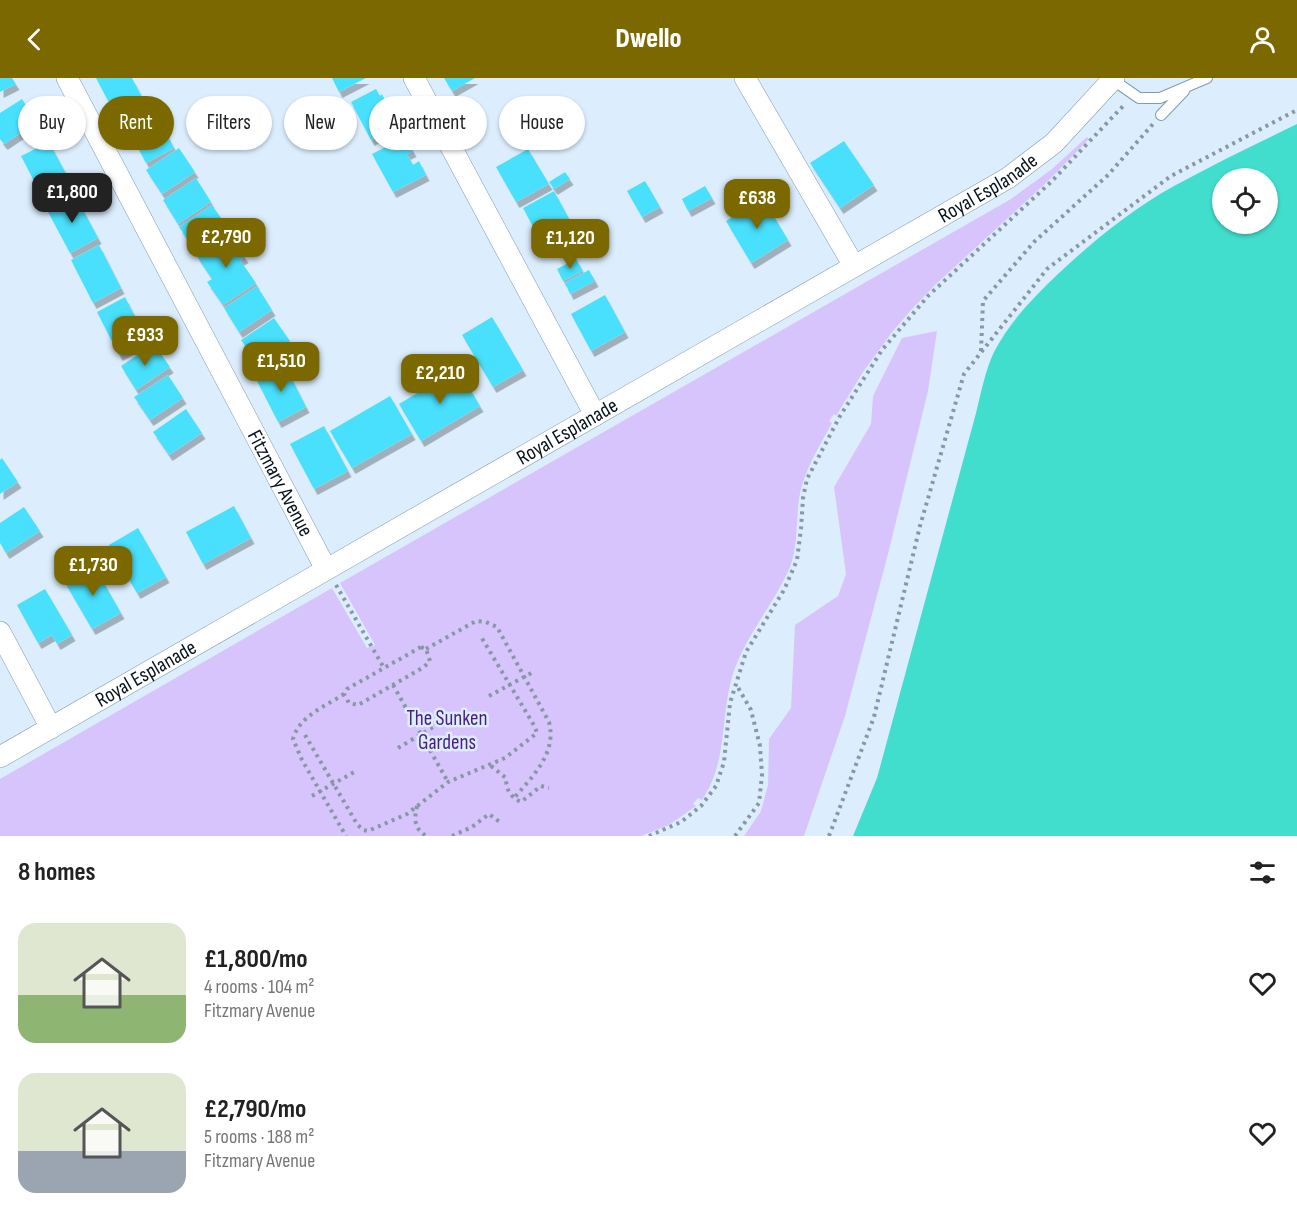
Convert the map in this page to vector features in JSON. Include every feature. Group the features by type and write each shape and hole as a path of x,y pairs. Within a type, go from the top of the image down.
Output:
{"street":[{"name":"Fitzmary Avenue","path":"67,78 326,569"},
{"path":"414,78 595,415"},
{"path":"745,78 854,266"},
{"name":"Royal Esplanade","path":"0,757 1008,178 1054,143 1113,79"},
{"path":"0,632 51,728"}],"lane":[{"path":"1113,79 1139,98 1160,99 1207,78"},
{"path":"1161,115 1188,86"}],"path":[{"path":"648,836 681,822 701,806 716,786 724,762 730,703 746,652 784,590 797,560 807,479 840,416 882,350 928,296 1051,183 1095,138 1133,94"},
{"path":"829,836 874,717 921,526 964,374 1047,269 1171,176 1297,110"},
{"path":"981,352 983,301 1034,242 1108,175 1161,115"},
{"path":"326,569 384,668"},
{"path":"346,836 293,739 296,728 307,718 345,694 347,689 412,651 421,647 426,649 476,621 486,622 496,627 549,722 552,733 550,747 538,770 514,798"},
{"path":"305,735 357,824 363,830 368,831 407,814 448,782 505,758 537,733 480,635"},
{"path":"345,694 349,703 358,705 424,667 430,661 426,649"},
{"path":"489,696 535,671"},
{"path":"735,836 759,803 762,775 760,746 751,710 736,683"},
{"path":"393,685 448,782"},
{"path":"398,748 445,720"},
{"path":"490,765 501,772 506,778 506,786 514,798 521,802 541,786 549,788"},
{"path":"312,796 354,772"},
{"path":"417,805 416,824 419,831 426,836"},
{"path":"452,836 472,827 489,814 501,823"}],"green space":[{"name":"The Sunken Gardens","path":"1087,137 1089,139 1048,181 911,310 863,372 836,416 834,414 829,421 832,423 812,460 801,489 796,542 790,567 744,648 732,677 716,770 702,800 698,798 693,804 696,806 669,825 641,836 0,836 0,779 332,588 367,648 375,645 340,583 1011,199 1052,169"},
{"path":"937,331 928,391 888,554 845,716 804,836 744,836 761,811 768,785 769,739 791,708 795,625 838,596 846,574 834,487 871,424 873,396 902,338"}],"shaded area":[{"path":"1297,124 1297,836 853,836 877,778 986,374 994,352 1007,330 1023,310 1049,283 1113,226 1158,195"}],"building":[{"path":"0,78 12,78 16,84 0,92"},
{"path":"96,78 132,78 141,96 106,96"},
{"path":"332,78 366,78 339,92"},
{"path":"444,78 475,78 452,91"},
{"path":"376,89 380,96 369,96 369,136 357,113 357,99"},
{"path":"18,102 18,135 4,144 0,139 0,113"},
{"path":"844,141 874,185 840,208 810,163"},
{"path":"179,148 195,172 162,194 146,170"},
{"path":"33,150 53,150 72,185 44,200 21,156"},
{"path":"139,150 170,150 146,163"},
{"path":"380,150 412,150 407,154 413,165 419,161 426,175 393,192 372,154"},
{"path":"529,150 549,184 516,202 496,167"},
{"path":"565,172 570,179 554,189 549,182"},
{"path":"196,178 211,202 178,224 163,200"},
{"path":"645,181 660,207 642,217 627,191"},
{"path":"705,186 712,198 688,211 682,199"},
{"path":"554,191 569,219 538,236 523,208"},
{"path":"75,195 98,238 70,253 47,210"},
{"path":"763,198 788,240 751,263 726,221"},
{"path":"212,205 228,228 195,250 179,227"},
{"path":"229,233 245,257 240,260 256,283 223,305 207,282 212,279 196,255"},
{"path":"99,245 121,288 93,303 71,260"},
{"path":"576,259 583,271 563,281 557,269"},
{"path":"589,270 595,281 570,294 565,283"},
{"path":"257,286 272,310 239,332 224,308"},
{"path":"605,295 625,332 591,351 571,314"},
{"path":"125,297 147,340 119,355 97,312"},
{"path":"492,317 523,370 493,387 462,335"},
{"path":"274,318 290,341 257,363 241,340"},
{"path":"154,344 170,367 136,390 121,366"},
{"path":"284,364 306,407 278,422 256,379"},
{"path":"458,369 480,406 421,441 399,404"},
{"path":"168,375 183,398 150,420 134,397"},
{"path":"390,396 412,434 352,468 330,431"},
{"path":"186,409 202,433 169,455 153,432"},
{"path":"324,426 348,471 314,489 290,444"},
{"path":"2,458 18,482 0,494 0,460"},
{"path":"234,506 251,538 203,564 186,532"},
{"path":"24,507 40,531 6,553 0,543 0,523"},
{"path":"138,528 166,577 137,593 109,545"},
{"path":"93,564 121,613 92,629 64,581"},
{"path":"45,589 72,635 57,644 52,635 38,643 17,605"}]}
